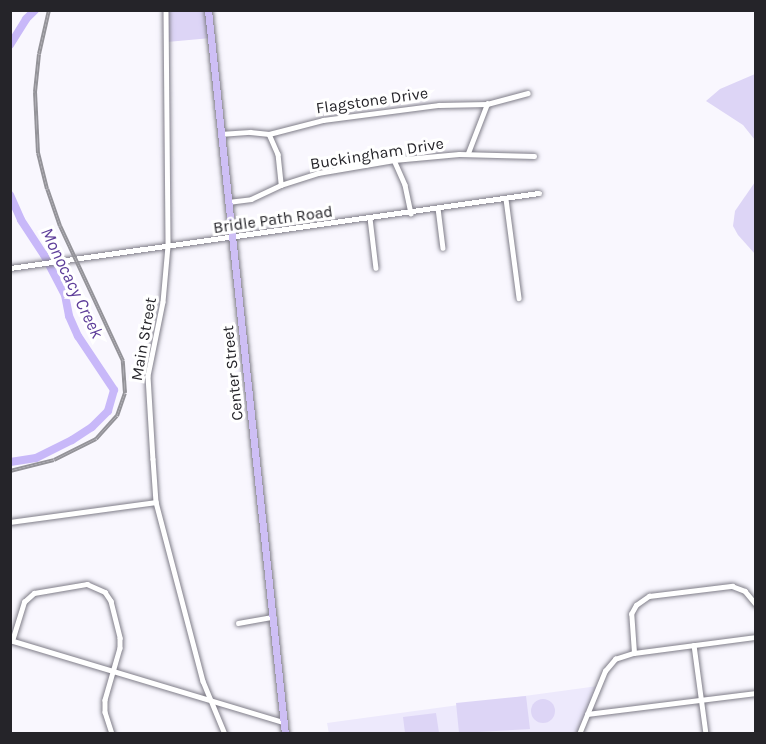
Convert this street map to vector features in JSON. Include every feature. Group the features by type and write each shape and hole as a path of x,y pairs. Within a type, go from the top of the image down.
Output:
{"main road":[{"name":"Center Street","path":"208,10 285,734"}],"street":[{"name":"Main Street","path":"166,10 168,246 163,302 148,376 156,502 210,702 225,734"},
{"name":"Flagstone Drive","path":"220,134 250,132 269,134 323,120 439,105 487,104 528,93"},
{"path":"468,153 487,104"},
{"path":"269,134 278,154 281,185"},
{"name":"Buckingham Drive","path":"228,202 251,199 281,185 327,171 394,160 468,153 534,156"},
{"path":"394,160 403,180 411,213"},
{"name":"Bridle Path Road","path":"10,268 411,213 539,193"},
{"path":"506,199 519,298"},
{"path":"438,208 443,248"},
{"path":"370,218 376,268"},
{"path":"10,522 156,502"},
{"path":"112,734 105,712 105,700 113,671 120,648 119,633 110,597 95,586 87,584 43,590 30,595 22,607 11,641 113,671 210,702 283,722"},
{"path":"634,653 631,614 636,605 649,596 732,586 745,591 756,604"},
{"path":"238,622 273,617"},
{"path":"579,734 610,663 622,655 756,637"},
{"path":"694,645 706,734"},
{"path":"587,714 756,693"}],"shaded area":[{"path":"166,11 208,11 211,38 167,42"},
{"path":"756,74 755,140 743,125 706,101 720,89"},
{"path":"755,182 756,254 738,235 733,226 735,211"},
{"path":"598,686 580,733 329,734 327,723"},
{"path":"526,696 530,729 459,733 456,703"},
{"path":"543,699 552,702 555,711 552,720 543,723 534,720 531,711 534,702"},
{"path":"436,713 439,733 405,733 403,717"}],"waterway":[{"name":"Monocacy Creek","path":"10,45 26,19 35,10"},
{"name":"Monocacy Creek","path":"10,195 21,220 44,255 65,295 69,316 78,336 114,390 108,411 92,427 36,458 10,462"}],"railway":[{"path":"10,471 54,460 96,439 117,416 125,393 123,361 60,226 38,153 35,92 39,54 49,10"}]}
